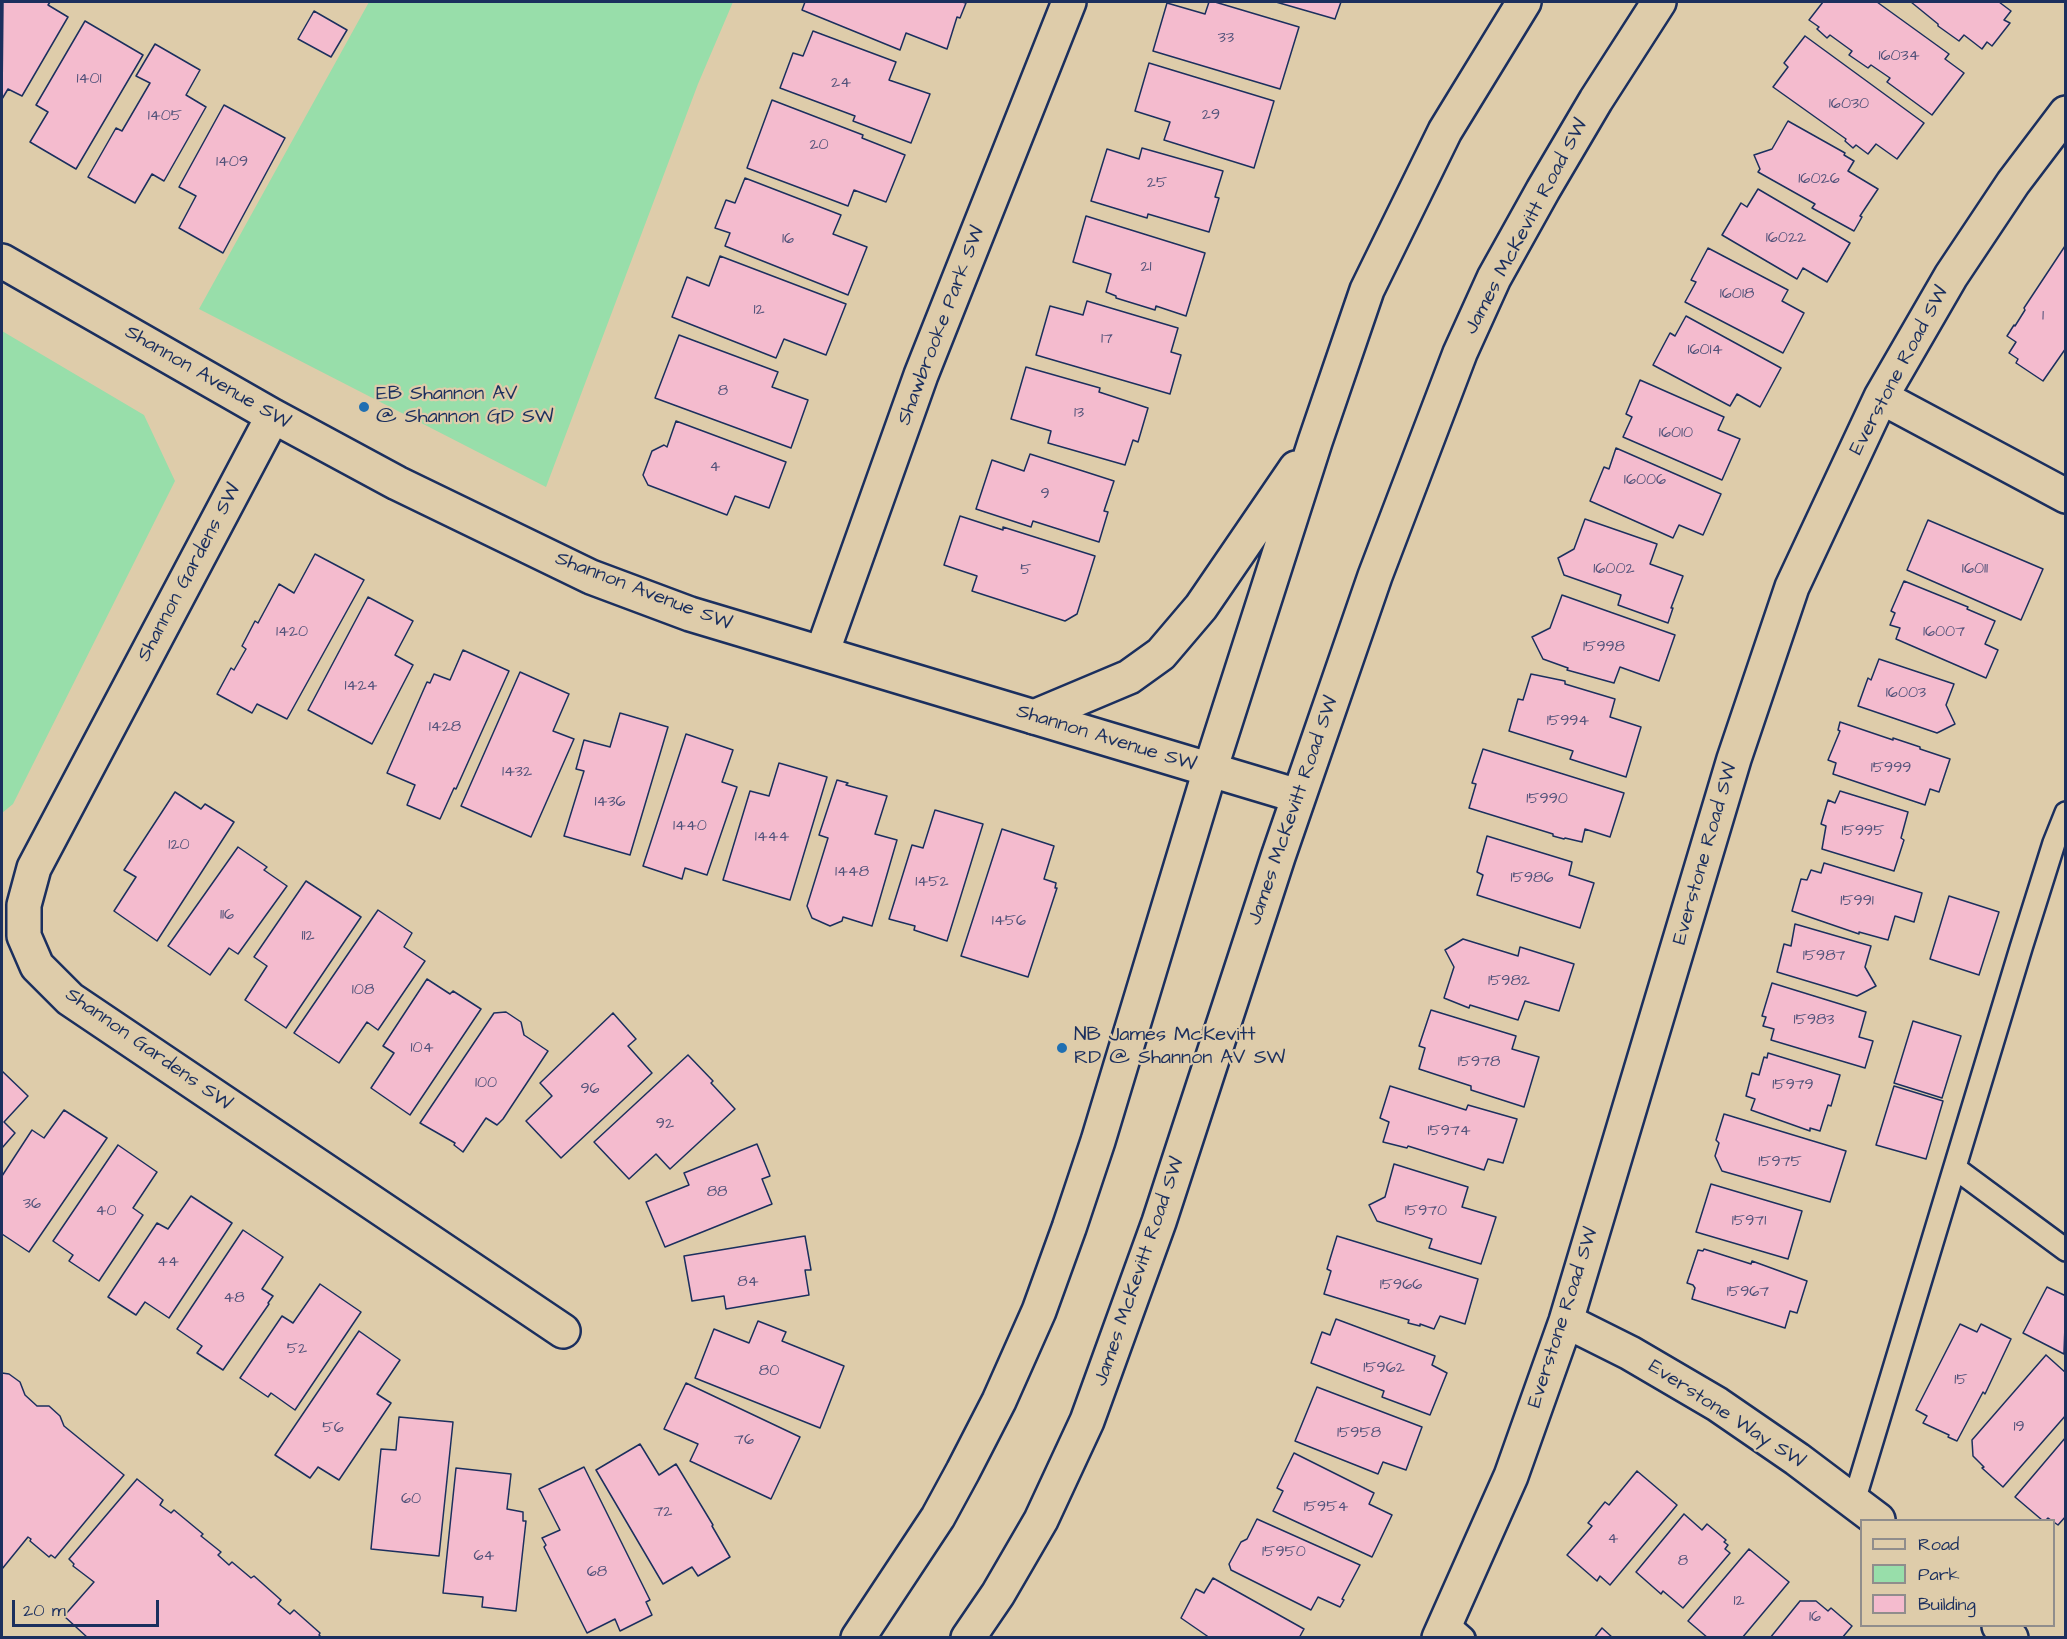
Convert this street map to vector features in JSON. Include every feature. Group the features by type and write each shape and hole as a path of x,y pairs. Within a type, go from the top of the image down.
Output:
{"street":[{"name":"Shawbrooke Park SW","path":"822,652 921,375 1069,2"},
{"path":"858,1638 938,1517 999,1401 1038,1311 1098,1141 1210,770 1315,442 1367,290 1445,130 1524,2"},
{"name":"James McKevitt Road SW","path":"968,1638 998,1594 1041,1520 1087,1421 1160,1222 1298,796 1375,576 1460,353 1494,278 1543,190 1596,100 1659,2"},
{"name":"Everstone Road SW","path":"1450,1633 1511,1476 1566,1321 1734,759 1788,598 1881,397 1951,276 2013,183 2066,113"},
{"name":"Shannon Avenue SW","path":"2,261 273,416 397,483 591,577 690,614 1298,796"},
{"path":"1881,397 2066,496"},
{"name":"Shannon Gardens SW","path":"273,416 34,868 24,905 24,936 37,966 70,999 563,1330"},
{"path":"1034,717 1129,677 1161,654 1201,607 1315,442"},
{"name":"Everstone Way SW","path":"1566,1321 1630,1353 1717,1404 1866,1511"},
{"path":"2000,1627 2011,1638"}],"lane":[{"path":"1866,1511 1955,1168 2050,854 2066,813"},
{"path":"1955,1168 2066,1250"}],"green space":[{"path":"369,2 733,2 698,84 546,487 199,309"},
{"path":"2,331 144,415 175,481 13,804 2,813"}],"building":[{"path":"3,2 50,2 48,5 68,17 22,96 8,89 2,99"},
{"path":"805,2 966,3 960,18 957,17 947,49 906,33 900,50 802,10"},
{"path":"1209,2 1299,27 1280,89 1153,51 1167,3 1205,14"},
{"path":"1276,2 1341,2 1335,19"},
{"path":"1823,2 1877,2 1949,54 1945,59 1964,73 1932,115 1887,82 1890,78 1871,65 1868,68 1849,55 1852,51 1830,35 1827,38 1817,29 1819,27 1809,20"},
{"path":"1911,2 1999,2 2011,11 2004,20 2010,23 1992,46 1987,42 1982,49 1964,35 1959,41"},
{"path":"314,11 347,30 331,57 298,39"},
{"path":"85,21 143,55 76,169 30,142 48,112 36,105"},
{"path":"813,31 896,62 889,80 930,94 911,143 853,121 855,116 780,88 793,53 803,56"},
{"path":"1805,36 1924,123 1897,159 1876,144 1868,154 1856,145 1853,148 1845,141 1846,139 1773,87 1788,67 1784,63"},
{"path":"155,44 200,70 186,95 206,107 164,181 152,174 135,203 88,177 116,128 122,131 150,83 136,76"},
{"path":"1149,63 1274,101 1254,168 1164,140 1170,122 1135,111"},
{"path":"772,100 863,135 862,138 905,155 886,202 854,190 848,206 747,168"},
{"path":"224,105 285,138 223,253 179,228 196,196 179,187"},
{"path":"1788,121 1845,153 1844,155 1854,161 1848,171 1878,189 1860,216 1862,217 1854,231 1812,208 1815,204 1758,172 1760,169 1754,155 1772,149"},
{"path":"1142,148 1223,171 1215,197 1219,198 1209,232 1148,214 1147,218 1091,201 1107,149 1139,159"},
{"path":"745,178 841,215 833,234 867,247 848,295 725,246 730,233 715,228 726,200 735,203"},
{"path":"1758,189 1850,243 1827,282 1803,268 1797,279 1722,235 1741,203 1747,207"},
{"path":"1086,216 1205,253 1186,316 1156,306 1155,310 1116,298 1106,292 1111,274 1073,262"},
{"path":"2065,246 2066,348 2043,381 2016,363 2018,359 2009,353 2016,342 2007,336"},
{"path":"1708,248 1788,290 1782,301 1804,313 1783,353 1685,302 1696,282 1691,280"},
{"path":"720,256 846,304 826,355 784,339 776,358 672,317 687,277 709,286"},
{"path":"1087,301 1178,328 1171,352 1181,355 1170,394 1036,355 1050,306 1083,315"},
{"path":"1686,316 1781,368 1760,407 1737,394 1730,406 1653,365 1670,333 1675,336"},
{"path":"679,335 778,372 772,387 808,400 791,448 655,398"},
{"path":"1026,367 1100,388 1099,392 1148,408 1138,442 1133,440 1125,465 1048,443 1051,431 1011,419"},
{"path":"1640,380 1724,417 1718,430 1740,439 1722,480 1623,437 1632,417 1626,414"},
{"path":"676,421 786,462 769,508 735,496 727,515 648,485 643,475 652,451 664,445 667,447"},
{"path":"1616,448 1721,494 1703,535 1679,525 1673,538 1590,501 1604,467 1609,469"},
{"path":"1030,454 1114,481 1104,511 1108,512 1099,542 1033,521 1031,527 976,509 992,460 1024,471"},
{"path":"960,516 1095,556 1077,614 1065,621 972,591 977,576 944,565"},
{"path":"1585,519 1657,544 1650,564 1683,576 1668,623 1618,605 1621,595 1564,575 1558,558 1574,549"},
{"path":"1928,520 2043,569 2021,620 1907,570"},
{"path":"315,554 364,580 287,719 257,704 252,713 217,694 231,668 234,670 246,649 242,646 255,621 258,623 279,584 294,593"},
{"path":"1904,581 1968,607 1967,609 1995,621 1985,644 1998,650 1986,678 1896,639 1900,628 1890,625 1895,613 1891,611"},
{"path":"1562,595 1675,635 1659,681 1620,667 1614,683 1567,670 1568,668 1543,659 1532,637 1550,628"},
{"path":"368,597 413,621 395,655 413,665 372,744 308,710"},
{"path":"463,650 509,671 456,789 454,788 440,819 407,805 415,785 387,773 427,682 430,683 434,674 450,680"},
{"path":"1879,659 1954,684 1946,705 1955,724 1937,733 1858,706 1868,678 1871,680"},
{"path":"520,672 569,694 553,731 574,739 531,837 461,806"},
{"path":"1531,674 1565,681 1565,684 1615,699 1610,717 1641,727 1626,777 1570,759 1573,751 1509,731 1518,699 1523,700"},
{"path":"620,713 668,727 630,855 564,836 584,771 576,769 584,740 610,747"},
{"path":"1840,722 1920,747 1920,749 1950,759 1939,792 1930,789 1925,805 1833,774 1836,763 1828,760 1840,731 1838,730"},
{"path":"686,734 733,750 722,782 737,787 707,875 685,868 682,879 643,866"},
{"path":"1483,749 1624,793 1610,837 1585,829 1582,842 1564,839 1469,808 1476,784 1472,783"},
{"path":"779,763 827,777 790,900 723,880 750,791 769,796"},
{"path":"837,780 848,783 846,785 887,796 875,834 897,840 872,926 843,917 842,921 830,926 812,918 807,906 828,838 819,835"},
{"path":"1840,791 1908,812 1901,838 1904,840 1894,871 1822,849 1826,826 1821,824 1828,800 1835,803"},
{"path":"175,792 201,809 205,804 234,822 157,941 114,911 136,877 124,870"},
{"path":"935,810 983,824 947,941 914,930 915,926 889,919 912,845 923,848"},
{"path":"1002,829 1054,846 1044,879 1056,883 1055,888 1057,888 1028,977 961,956"},
{"path":"1487,836 1572,862 1569,875 1594,883 1580,928 1477,895 1483,875 1477,872"},
{"path":"238,847 267,867 264,870 287,886 238,954 229,948 210,975 168,946"},
{"path":"1824,863 1922,893 1914,922 1895,916 1888,940 1859,932 1859,934 1792,911 1801,879 1807,880 1811,870 1821,873"},
{"path":"306,881 361,917 286,1028 245,1000 267,966 254,957"},
{"path":"1949,896 1999,912 1979,975 1930,959"},
{"path":"378,910 412,933 404,947 425,961 378,1030 367,1022 339,1063 294,1033"},
{"path":"1795,924 1871,946 1865,967 1876,986 1857,996 1777,972 1784,944 1791,946"},
{"path":"1463,939 1518,956 1520,947 1574,964 1559,1011 1525,1001 1518,1020 1470,1005 1469,1008 1444,998 1454,967 1445,950"},
{"path":"427,979 450,994 453,991 481,1009 410,1115 371,1088 394,1053 383,1046"},
{"path":"1772,983 1866,1012 1859,1037 1873,1041 1865,1068 1771,1040 1774,1029 1763,1026 1766,1017 1762,1016"},
{"path":"1431,1010 1516,1036 1512,1049 1539,1057 1524,1107 1471,1090 1471,1086 1419,1069 1425,1048 1419,1046"},
{"path":"506,1012 521,1022 524,1035 548,1051 503,1119 497,1125 486,1118 463,1152 454,1145 455,1143 420,1123 494,1013"},
{"path":"613,1013 636,1039 628,1046 652,1073 561,1158 526,1121 552,1096 540,1083"},
{"path":"1913,1021 1961,1036 1942,1098 1894,1083"},
{"path":"1768,1053 1840,1075 1831,1106 1828,1105 1820,1131 1810,1128 1810,1131 1751,1110 1755,1099 1746,1096 1752,1073 1759,1075 1764,1057 1767,1058"},
{"path":"688,1055 735,1109 670,1169 656,1154 629,1179 594,1142"},
{"path":"2,1071 28,1096 4,1122 15,1133 2,1148"},
{"path":"1390,1086 1466,1110 1468,1105 1517,1119 1503,1163 1488,1159 1484,1170 1408,1146 1407,1148 1383,1142 1389,1122 1380,1118"},
{"path":"1894,1086 1943,1101 1926,1159 1876,1145"},
{"path":"64,1110 107,1138 29,1252 2,1234 2,1176 32,1130 44,1138"},
{"path":"1724,1114 1846,1151 1830,1202 1722,1171 1715,1156 1719,1143 1716,1140"},
{"path":"757,1144 770,1176 762,1179 772,1204 665,1247 646,1202 689,1185 684,1173"},
{"path":"118,1145 157,1172 133,1208 143,1215 99,1281 69,1261 73,1255 53,1241"},
{"path":"1394,1164 1468,1187 1462,1207 1496,1217 1481,1264 1429,1248 1432,1239 1377,1221 1369,1205 1385,1197"},
{"path":"1711,1184 1802,1211 1788,1259 1696,1232"},
{"path":"191,1196 232,1223 169,1318 145,1302 136,1315 108,1297 157,1223 168,1229"},
{"path":"243,1230 283,1257 262,1289 273,1296 269,1304 223,1370 197,1353 202,1346 177,1329"},
{"path":"805,1236 811,1270 805,1270 809,1295 726,1309 724,1296 692,1301 684,1256"},
{"path":"1337,1236 1478,1279 1465,1324 1440,1316 1434,1329 1408,1323 1409,1320 1324,1294 1331,1271 1327,1269"},
{"path":"1704,1249 1751,1264 1752,1261 1807,1281 1797,1313 1790,1311 1785,1328 1692,1299 1695,1288 1687,1283 1698,1250 1703,1251"},
{"path":"320,1284 361,1312 295,1410 271,1393 268,1397 240,1378 282,1316 293,1323"},
{"path":"2047,1287 2066,1296 2064,1354 2023,1333"},
{"path":"1336,1319 1435,1356 1432,1365 1447,1373 1430,1415 1382,1397 1384,1391 1311,1363 1322,1332 1330,1335"},
{"path":"758,1321 786,1332 782,1341 844,1366 820,1428 695,1378 714,1329 749,1343"},
{"path":"1960,1324 1977,1332 1981,1324 2011,1339 1985,1394 1983,1392 1957,1441 1923,1423 1927,1416 1916,1410"},
{"path":"359,1331 400,1360 377,1394 391,1403 339,1480 318,1467 310,1478 275,1455"},
{"path":"2046,1355 2066,1373 2066,1415 2003,1487 1982,1468 1984,1467 1973,1456 1972,1440"},
{"path":"2,1373 9,1374 20,1382 25,1395 37,1406 49,1406 60,1416 64,1426 124,1475 55,1558 51,1555 49,1557 28,1537 2,1569"},
{"path":"686,1383 800,1437 771,1499 690,1461 698,1444 664,1429"},
{"path":"1317,1387 1422,1427 1406,1470 1383,1462 1378,1474 1295,1441"},
{"path":"399,1417 453,1422 439,1556 371,1549 381,1449 396,1450"},
{"path":"2066,1437 2066,1516 2058,1525 2055,1519 2041,1519 2015,1497"},
{"path":"640,1444 659,1475 676,1464 730,1557 698,1576 692,1567 663,1584 596,1470"},
{"path":"1294,1453 1374,1493 1369,1504 1392,1515 1372,1557 1273,1511 1283,1491 1277,1488"},
{"path":"584,1467 650,1600 646,1602 652,1615 620,1631 615,1619 587,1633 544,1547 546,1545 542,1538 560,1530 539,1489"},
{"path":"456,1468 511,1474 507,1509 523,1512 523,1521 526,1521 516,1611 482,1607 483,1597 443,1593"},
{"path":"1637,1471 1677,1505 1610,1585 1600,1576 1597,1581 1567,1555 1592,1526 1588,1523 1605,1502 1609,1505"},
{"path":"137,1479 163,1500 160,1505 171,1513 174,1510 203,1534 201,1536 221,1552 218,1555 229,1565 232,1562 251,1578 254,1576 281,1600 278,1604 290,1614 294,1610 320,1633 322,1638 88,1638 64,1616 94,1582 73,1566 74,1564 69,1559"},
{"path":"1684,1514 1702,1530 1707,1524 1726,1540 1724,1542 1728,1545 1725,1549 1730,1553 1683,1608 1663,1591 1661,1594 1636,1572"},
{"path":"1257,1519 1360,1565 1340,1607 1318,1597 1311,1610 1231,1570 1229,1564 1241,1542 1247,1539"},
{"path":"1749,1549 1789,1582 1742,1638 1708,1638 1688,1621"},
{"path":"1213,1578 1304,1629 1299,1638 1210,1638 1181,1618 1196,1589 1204,1593"},
{"path":"1800,1601 1816,1601 1828,1611 1831,1608 1852,1626 1842,1638 1770,1638"},
{"path":"1602,1628 1613,1638 1594,1638"}],"place":[{"name":"EB Shannon AV @ Shannon GD SW","path":"364,407"},
{"name":"NB James McKevitt RD @ Shannon AV SW","path":"1062,1048"}]}
